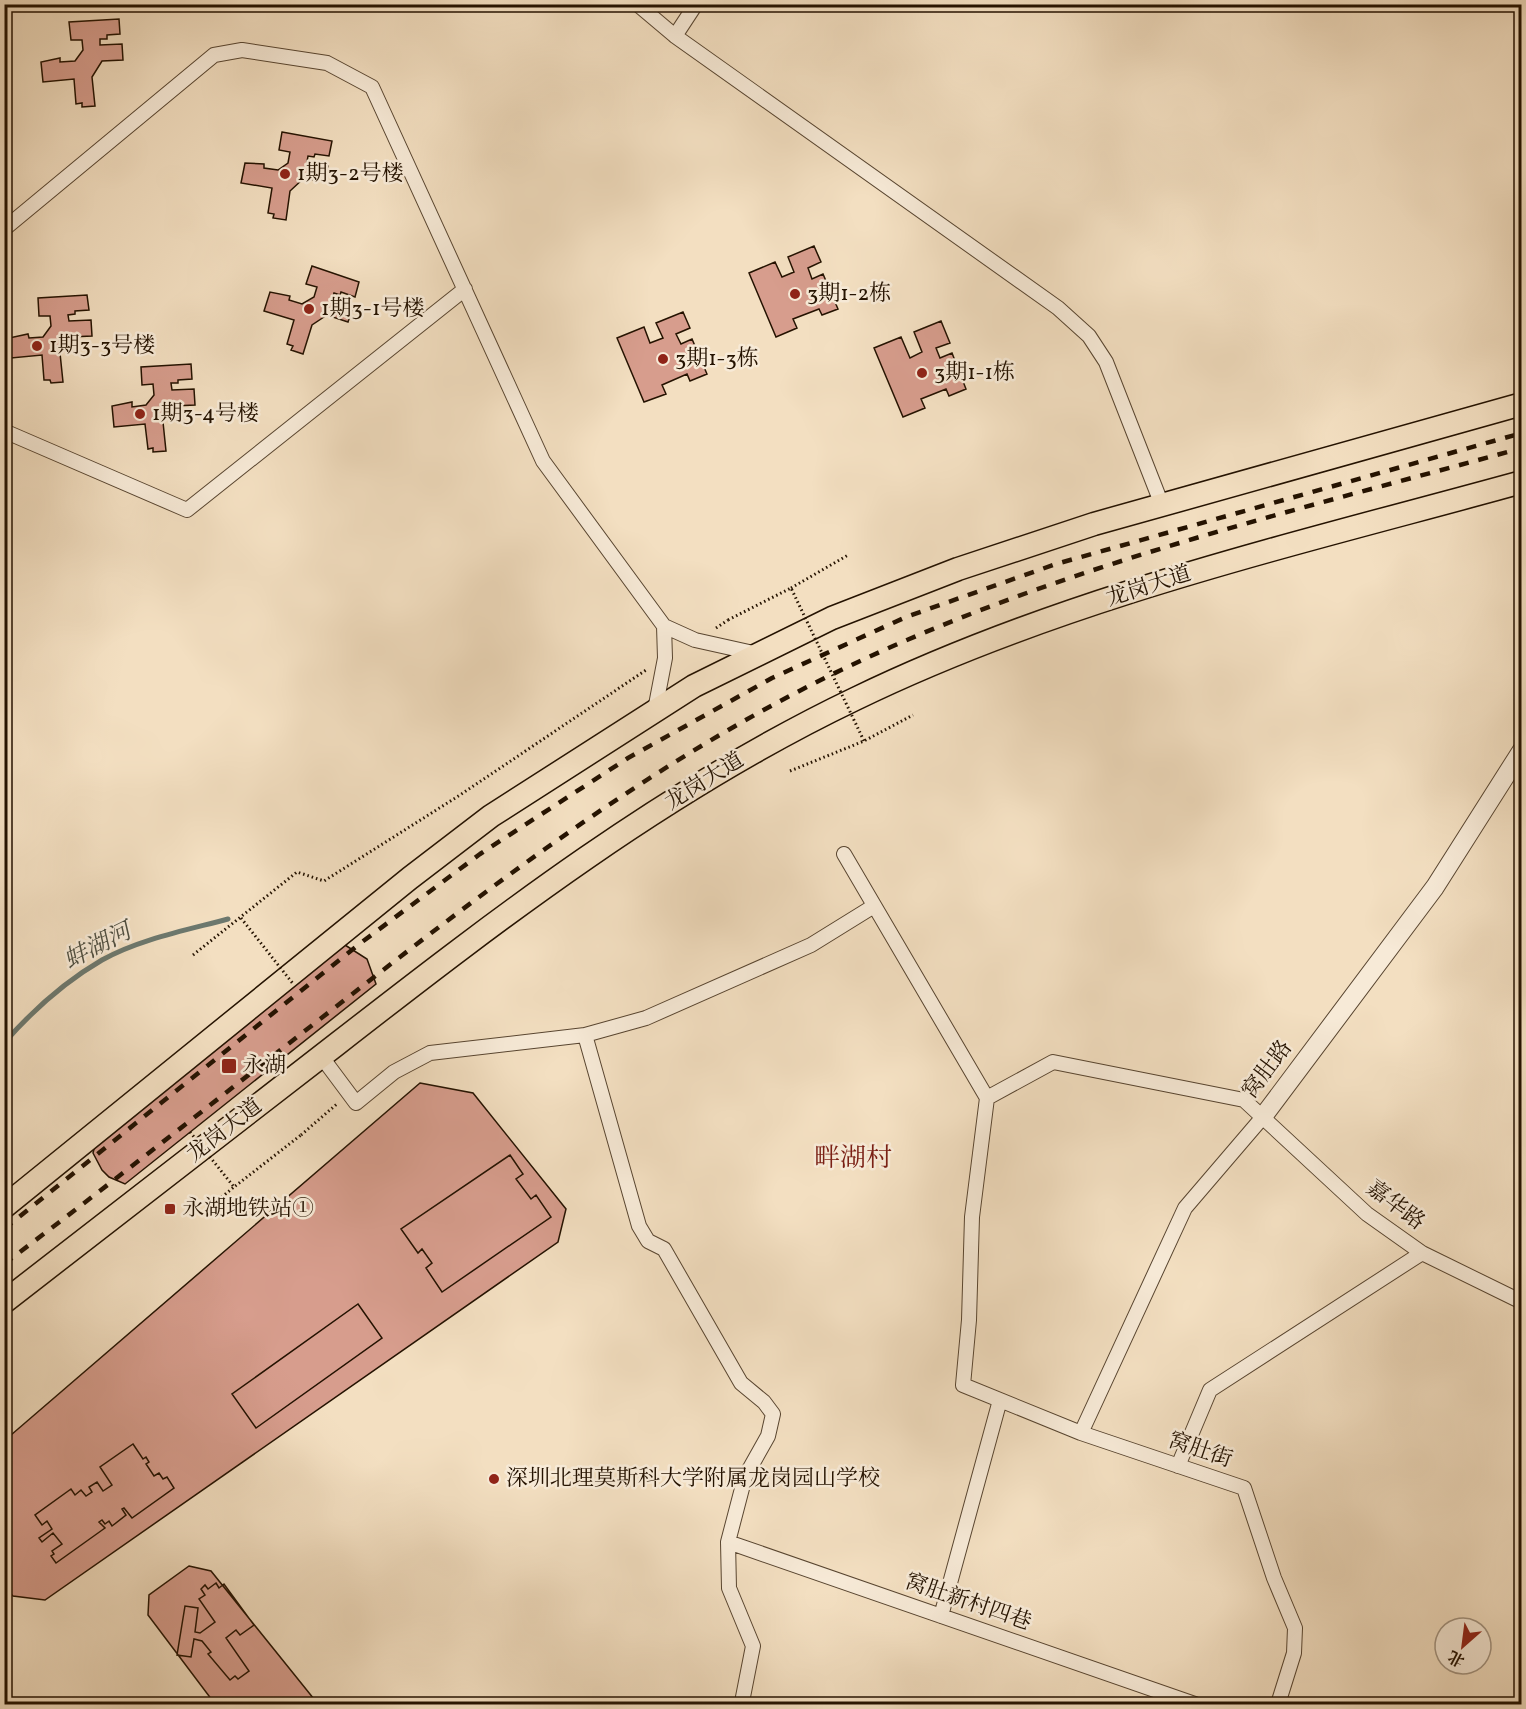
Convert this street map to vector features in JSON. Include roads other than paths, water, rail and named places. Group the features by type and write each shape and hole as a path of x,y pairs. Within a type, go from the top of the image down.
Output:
{"highway":[{"path":"4,1207 428,864 491,816 694,686 832,618 958,569 1162,505 1521,404"},
{"name":"龙岗大道","path":"4,1302 477,935 695,785 781,736 857,697 1059,616 1184,575 1521,482"}],"street":[{"path":"637,4 675,36 1058,308 1089,336 1106,362 1162,505"},
{"path":"675,36 696,4"},
{"path":"4,229 214,55 242,50 327,63 372,87 543,461 664,626 695,640 758,654"},
{"path":"4,431 187,510 465,289"},
{"path":"655,710 665,658 664,626"},
{"name":"窝肚路","path":"1081,1433 1185,1208 1262,1118 1435,887 1521,750"},
{"path":"844,854 987,1098"},
{"path":"321,1056 356,1103 394,1072 430,1053 585,1035 646,1018 811,945 874,906"},
{"path":"585,1035 639,1226 648,1241 664,1249 741,1383 764,1402 773,1414 768,1436 745,1477 728,1542 729,1588 753,1646 742,1702"},
{"name":"嘉华路","path":"987,1098 1053,1062 1244,1100 1367,1214 1422,1253 1521,1302"},
{"name":"窝肚街","path":"987,1098 972,1216 969,1320 963,1385 1081,1433 1245,1488 1274,1578 1295,1628 1294,1653 1278,1704"},
{"path":"1178,1466 1210,1390 1422,1253"},
{"path":"940,1616 1000,1400"},
{"name":"窝肚新村四巷","path":"728,1542 1195,1704"}],"waterway":[{"name":"蚌湖河","path":"4,1043 50,997 102,960 132,946 228,919"}],"railway":[{"path":"4,1229 358,945 480,854 628,758 772,678 906,617 1056,564 1522,433"},
{"path":"4,1264 508,876 615,800 784,699 872,656 961,618 1053,584 1240,525 1522,448"}],"place":[{"name":"1期3-2号楼","path":"285,174"},
{"name":"3期1-2栋","path":"795,294"},
{"name":"1期3-1号楼","path":"309,309"},
{"name":"1期3-3号楼","path":"37,346"},
{"name":"3期1-3栋","path":"663,359"},
{"name":"3期1-1栋","path":"922,373"},
{"name":"1期3-4号楼","path":"140,414"},
{"name":"永湖","path":"229,1066"},
{"name":"永湖地铁站①","path":"170,1209"},
{"name":"深圳北理莫斯科大学附属龙岗园山学校","path":"494,1479"}],"district":[{"name":"畔湖村","path":"853,1159"}]}
